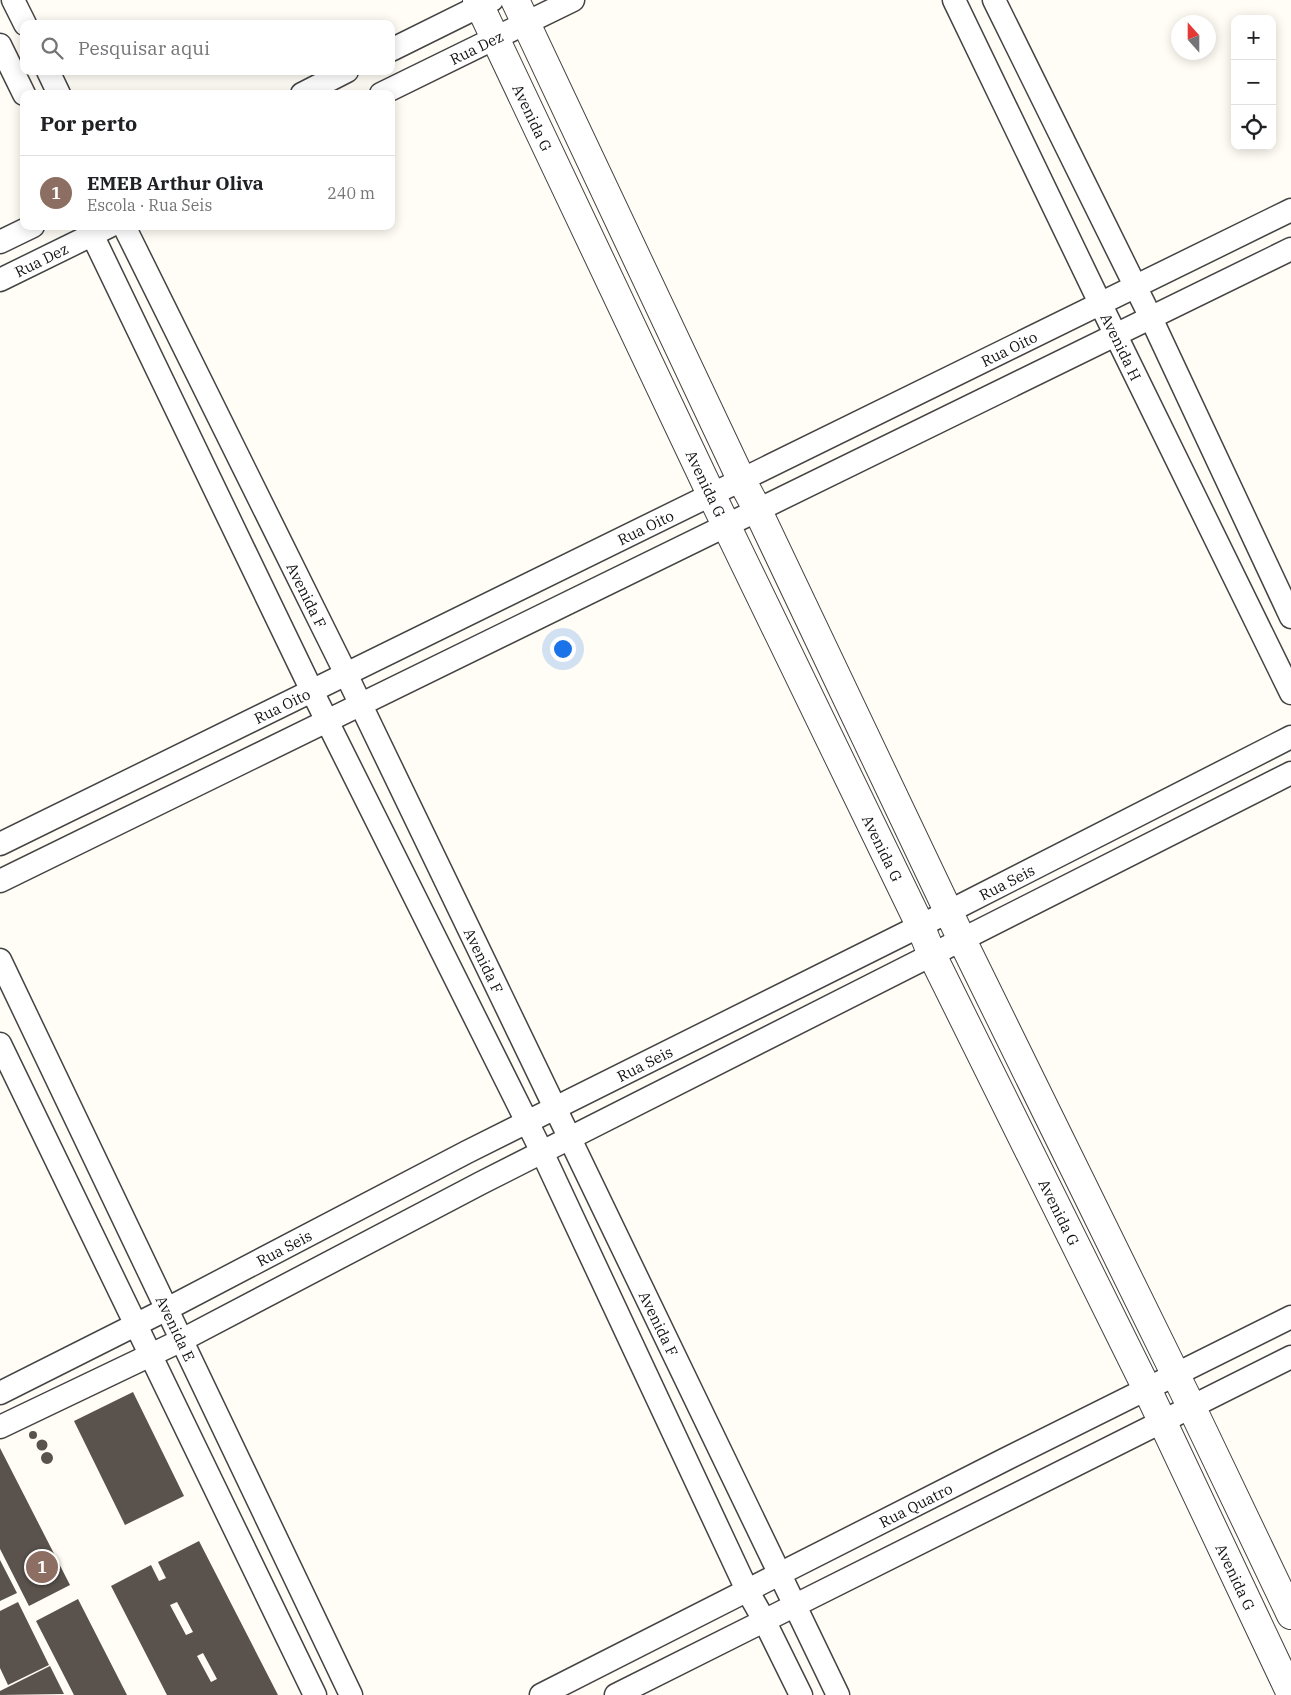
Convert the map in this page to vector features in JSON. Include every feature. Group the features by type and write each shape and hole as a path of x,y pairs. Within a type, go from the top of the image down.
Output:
{"street":[{"path":"13,0 23,20"},
{"name":"Rua Dez","path":"389,90 496,37 520,11 573,0"},
{"name":"Avenida H","path":"954,0 1291,693"},
{"path":"994,0 1151,318 1291,617"},
{"path":"395,48 483,2"},
{"name":"Avenida G","path":"483,2 496,37 710,494 920,925 932,955 1147,1389 1291,1694"},
{"path":"520,11 741,480 950,911 962,940 1288,1608 1255,1619"},
{"path":"0,44 22,90"},
{"path":"50,75 57,90"},
{"path":"310,90 339,75"},
{"name":"Rua Oito","path":"0,844 1291,210"},
{"path":"0,242 25,230"},
{"name":"Rua Dez","path":"0,280 95,230"},
{"path":"97,230 312,690 542,1152 748,1590 800,1695"},
{"name":"Avenida F","path":"126,230 346,674 571,1137 838,1695"},
{"path":"0,881 1291,249"},
{"name":"Rua Seis","path":"0,1392 135,1326 466,1152 950,911 1291,737"},
{"name":"Rua Seis","path":"0,1427 182,1340 571,1137 1291,773"},
{"name":"Avenida E","path":"0,960 352,1695"},
{"path":"0,1044 314,1695"},
{"name":"Rua Quatro","path":"542,1695 1291,1317"},
{"path":"616,1695 1291,1357"},
{"path":"1066,1429 1084,1462"}],"building":[{"path":"133,1392 184,1496 125,1525 74,1421"},
{"path":"33,1431 37,1435 33,1439 29,1435"},
{"path":"42,1439 48,1445 42,1451 36,1445"},
{"path":"0,1448 70,1585 29,1606 0,1549"},
{"path":"49,1452 52,1453 52,1463 45,1464 42,1463 41,1456 42,1453"},
{"path":"199,1541 278,1695 167,1695 111,1586 151,1565 159,1581 166,1578 158,1562","holes":["177,1602 193,1632 186,1635 170,1605","203,1653 217,1679 211,1682 197,1656"]},
{"path":"0,1560 17,1593 0,1601"},
{"path":"78,1599 127,1695 74,1695 36,1621"},
{"path":"18,1602 49,1665 8,1685 0,1668 0,1611"},
{"path":"50,1666 64,1694 0,1695 0,1691"}],"place":[{"name":"EMEB Arthur Oliva","path":"42,1567"}]}
